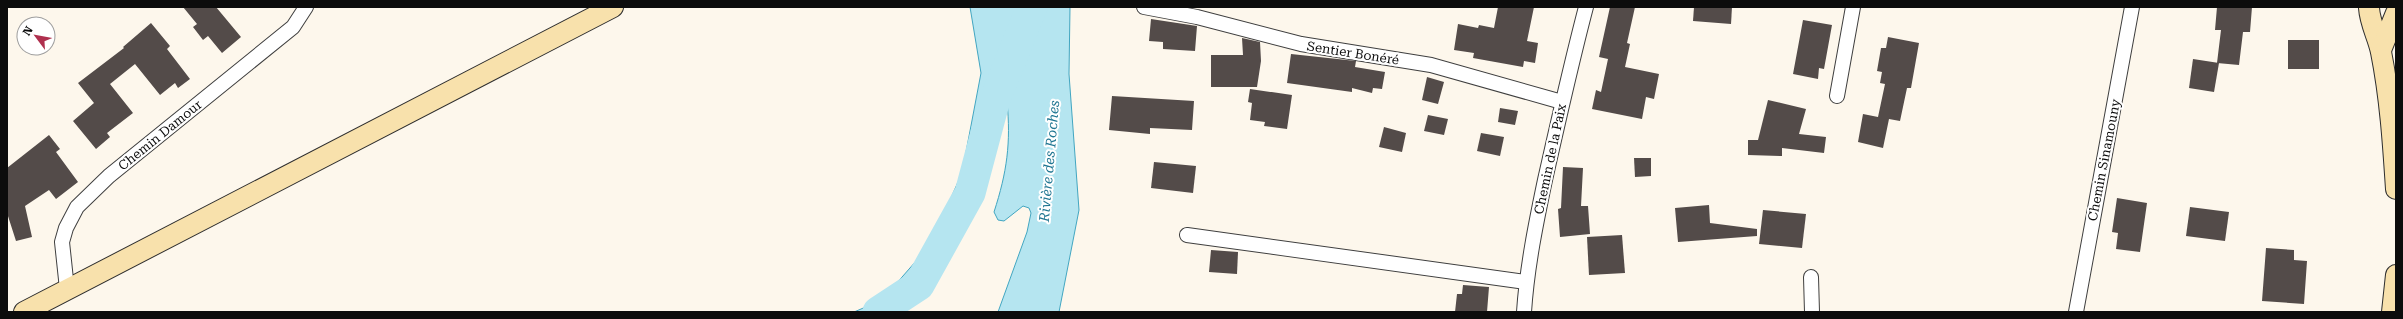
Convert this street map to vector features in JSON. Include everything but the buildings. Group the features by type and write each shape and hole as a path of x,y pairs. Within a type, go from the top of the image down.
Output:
{"main road":[{"path":"24,312 613,7"},
{"path":"2396,9 2386,12 2368,7 2381,50 2392,124 2396,189"},
{"path":"2381,50 2396,13"},
{"path":"2392,312 2396,274"}],"street":[{"name":"Chemin Damour","path":"67,289 62,242 66,228 77,206 109,176 293,27 306,7"},
{"name":"Sentier Bonéré","path":"1144,7 1197,17 1301,44 1431,65 1562,102"},
{"name":"Chemin de la Paix","path":"1524,312 1526,282 1562,102 1586,7"},
{"path":"1837,96 1853,7"},
{"name":"Chemin Sinamouny","path":"2076,312 2132,7"},
{"path":"1187,235 1526,282"},
{"path":"1811,277 1812,312"}],"water":[{"name":"Rivière des Roches","path":"970,7 1070,7 1069,74 1079,210 1059,312 998,312 1027,232 1031,213 1029,208 1023,206 1004,221 998,220 994,212 1005,170 1008,144 1007,101 998,98 991,103 970,193 955,231 919,285 878,312 854,312 882,300 930,245 962,173 981,73"}],"waterway":[{"path":"878,312 919,285 970,193 995,99 1032,7"}]}
